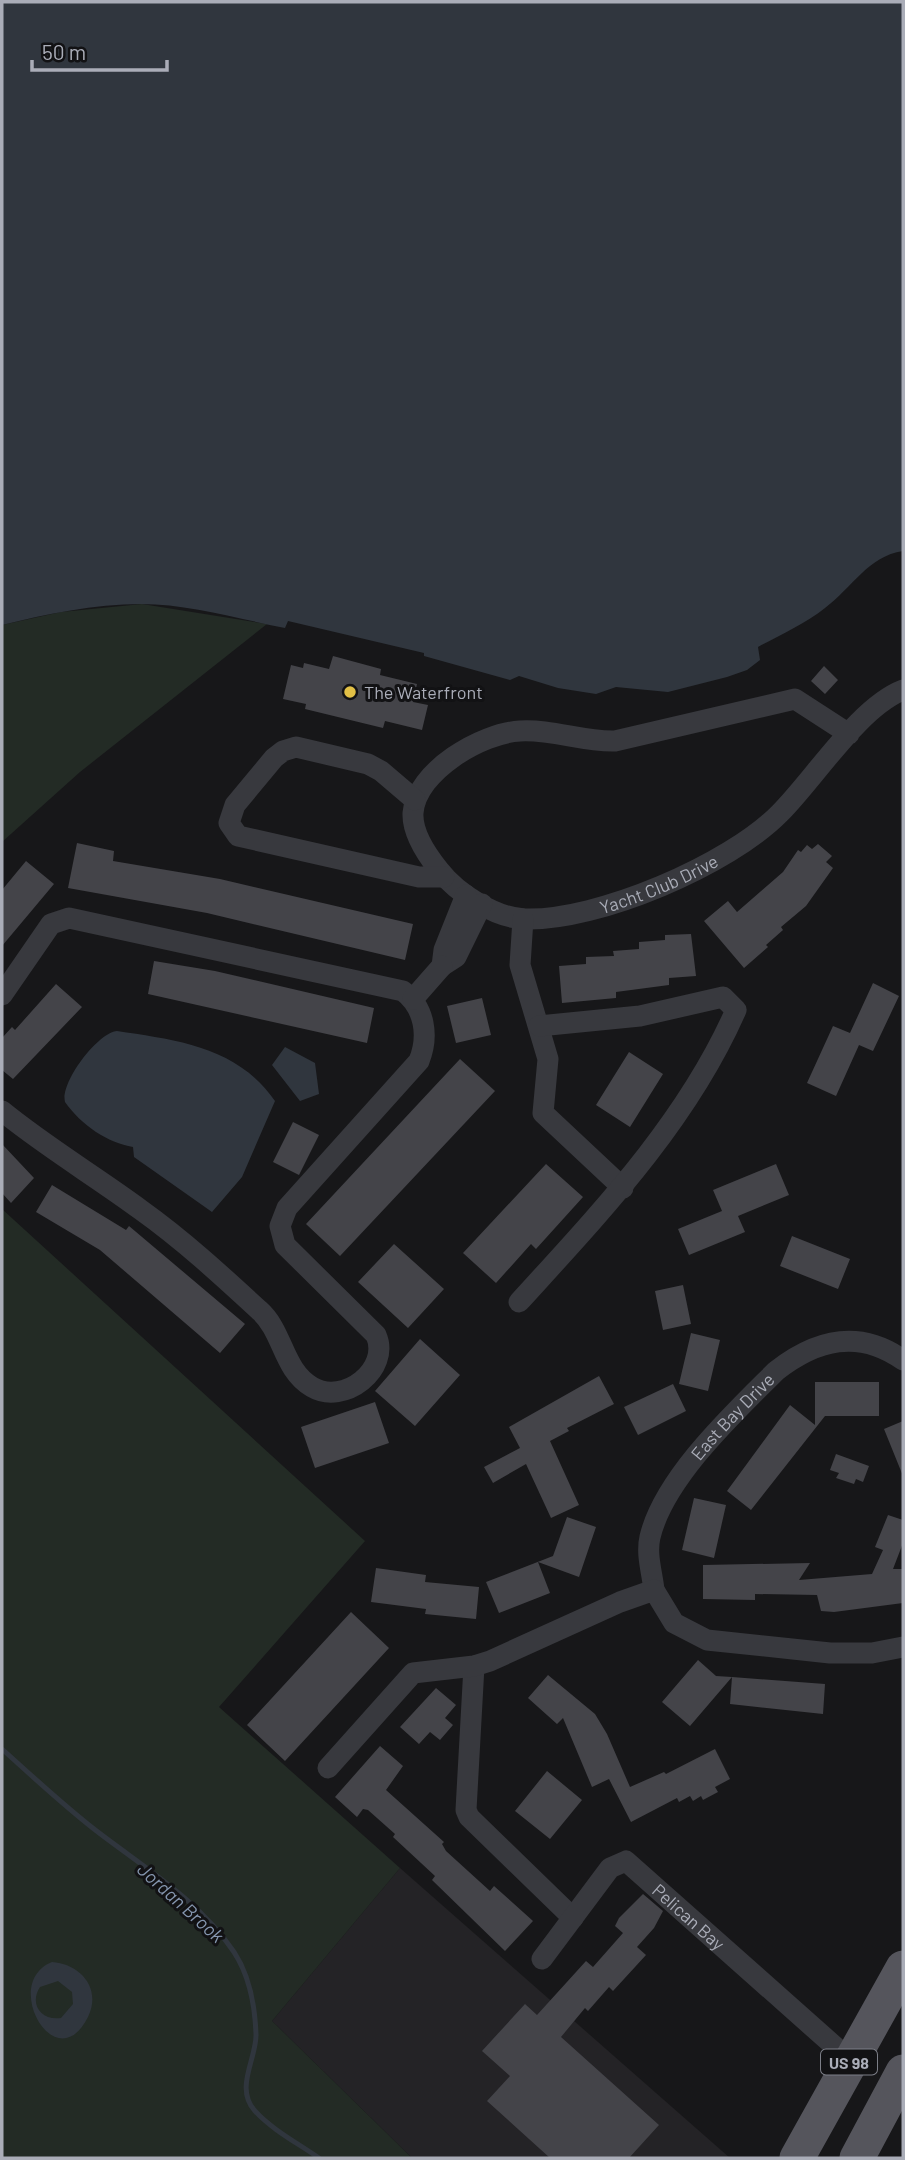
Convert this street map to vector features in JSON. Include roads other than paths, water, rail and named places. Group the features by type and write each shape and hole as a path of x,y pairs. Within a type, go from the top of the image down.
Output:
{"main road":[{"name":"US 98","path":"797,2158 903,1968"},
{"name":"US 98","path":"857,2158 903,2072"}],"street":[{"name":"Yacht Club Drive","path":"415,800 414,825 423,847 444,877 474,899 523,919 569,914 651,890 727,853 779,814 878,704 903,690"},
{"path":"444,877 419,877 238,836 229,823 235,805 274,758 283,751 296,747 368,764 381,771 415,800 430,780 461,750 501,734 545,732 615,741 795,699 849,734"},
{"path":"413,999 442,967 456,957 474,899"},
{"path":"2,995 51,925 69,918 403,991 413,999 420,1011 425,1038 419,1061 282,1216 281,1237 285,1245 368,1326 380,1345 380,1353 366,1376 353,1388 339,1394 324,1393 299,1377 290,1367 270,1321 173,1233 2,1111"},
{"path":"523,919 520,965 548,1059 536,1121 623,1188"},
{"path":"519,1302 623,1188 723,1039 736,1010 723,997 640,1016 539,1026"},
{"name":"East Bay Drive","path":"903,1360 869,1342 837,1342 793,1358 776,1371 688,1467 668,1496 650,1535 648,1555 654,1590 674,1623 707,1640 830,1653 872,1653 903,1647"},
{"path":"328,1768 413,1673 474,1667 654,1590"},
{"path":"474,1667 466,1810 469,1817 573,1918"},
{"name":"Pelican Bay","path":"542,1959 610,1868 626,1861 850,2060"}],"waterway":[{"name":"Jordan Brook","path":"2,1749 82,1819 187,1900 220,1933 239,1961 253,2002 256,2034 246,2083 249,2102 269,2124 319,2158"}],"place":[{"name":"The Waterfront","path":"350,692"}]}
